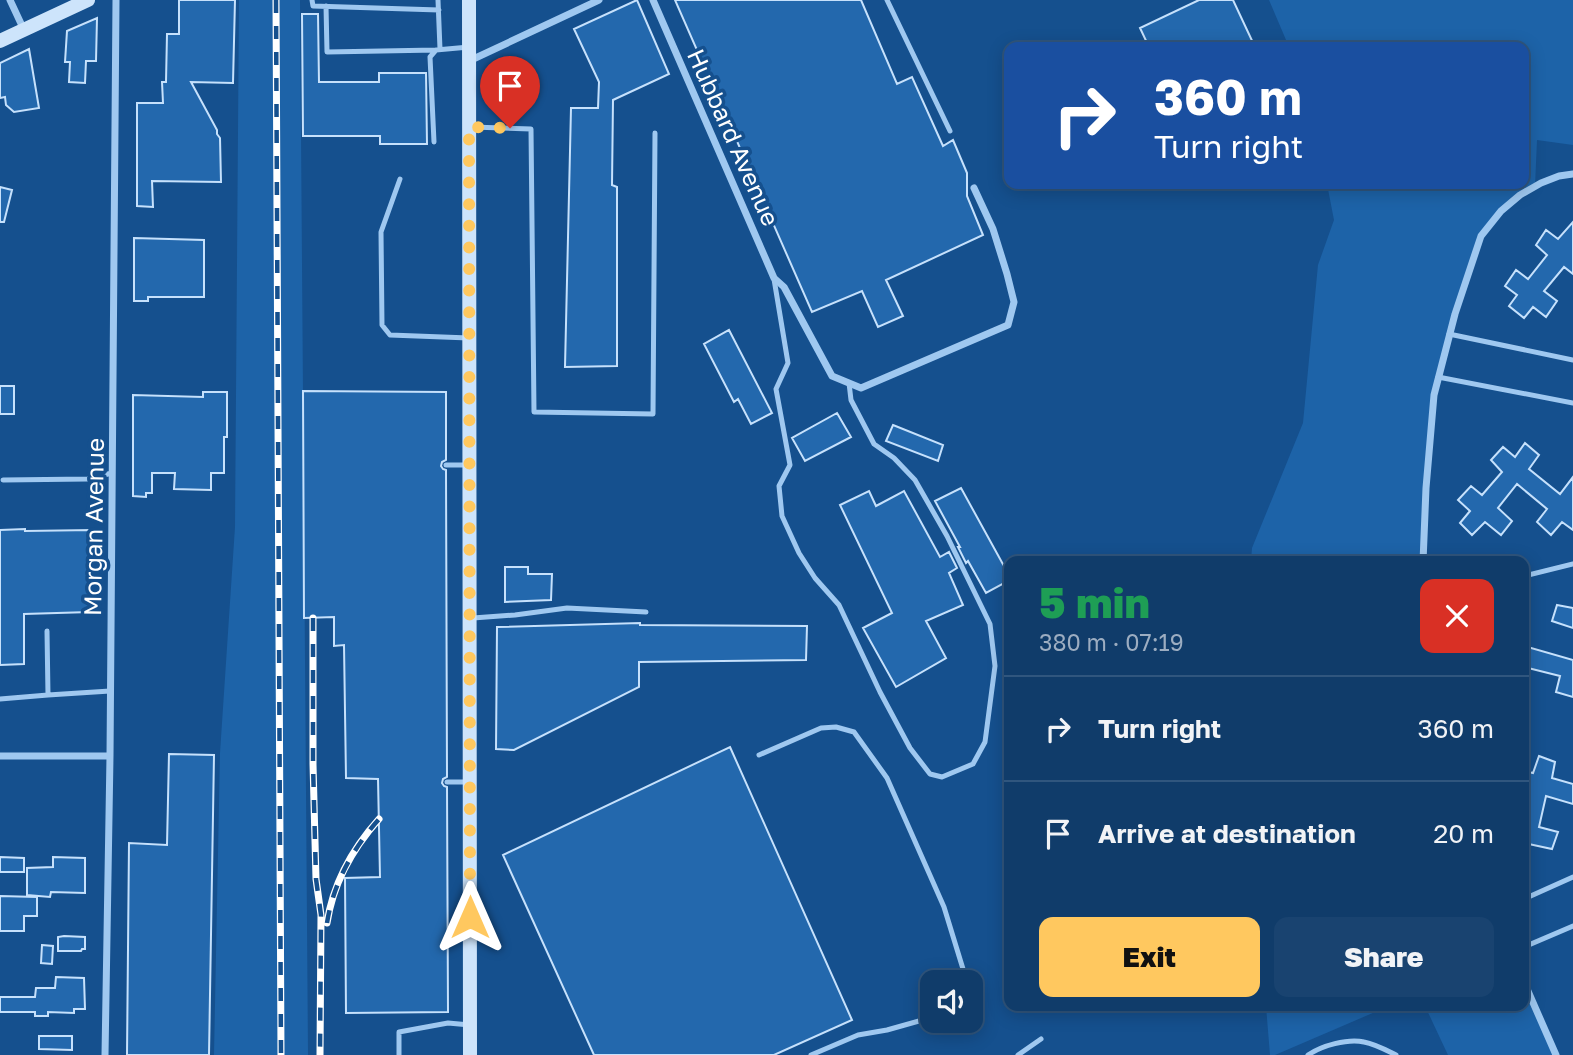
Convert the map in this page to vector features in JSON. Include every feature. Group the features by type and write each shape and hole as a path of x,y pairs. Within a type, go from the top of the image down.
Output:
{"street":[{"path":"10,0 24,30"},
{"path":"0,41 88,0"},
{"name":"Morgan Avenue","path":"105,1055 116,0"},
{"path":"469,0 470,1055"},
{"path":"469,54 599,0"},
{"name":"Hubbard Avenue","path":"653,0 774,278 784,287 832,376 849,383"},
{"path":"1423,556 1434,395 1449,334 1481,236 1501,211 1520,195 1541,183 1573,174"},
{"path":"849,383 860,388 1008,325 1014,302 993,229 974,188"},
{"path":"0,755 110,756"},
{"path":"1529,993 1556,1055"}],"lane":[{"path":"313,0 313,6 439,10"},
{"path":"438,50 439,0"},
{"path":"887,0 950,131"},
{"path":"326,6 327,52 438,50 469,54"},
{"path":"434,142 429,57 438,50"},
{"path":"469,127 531,129 534,412 653,414 655,133"},
{"path":"400,179 381,232 382,325 390,335 469,338"},
{"path":"774,278 788,363 776,389 790,465 779,486 782,516 804,561 839,605 910,748 930,774 942,777 973,764 985,742 995,666 990,624 947,536 915,480 894,458 874,444 851,400 849,383"},
{"path":"1449,334 1573,360"},
{"path":"1438,377 1573,403"},
{"path":"446,465 469,465"},
{"path":"3,481 88,479 112,473"},
{"path":"1529,575 1573,564"},
{"path":"469,618 567,608 646,612"},
{"path":"47,631 48,695"},
{"path":"0,699 110,691"},
{"path":"759,755 821,728 836,727 854,732 887,778 944,907 963,970"},
{"path":"447,782 470,782"},
{"path":"1529,897 1573,877"},
{"path":"1529,945 1573,926"},
{"path":"811,1055 858,1035 920,1021"},
{"path":"399,1055 399,1032 448,1023 470,1024"},
{"path":"1018,1055 1041,1040"},
{"path":"1308,1055 1317,1049 1336,1044 1362,1041 1396,1055"}],"shaded area":[{"path":"239,0 300,0 308,1055 214,1055 220,753 235,527"},
{"path":"1269,0 1573,0 1573,145 1537,140 1535,186 1520,195 1481,236 1434,395 1423,556 1251,556 1252,548 1303,423 1318,265 1334,220 1328,189 1529,189 1529,42 1287,42"},
{"path":"1529,993 1556,1055 1448,1055 1427,1011 1529,1011"},
{"path":"1266,1011 1377,1011 1275,1055 1270,1055"}],"building":[{"path":"179,0 235,0 233,83 191,82 220,138 221,182 152,181 153,207 137,206 137,103 163,103 162,82 166,82 167,34 179,34"},
{"path":"637,0 669,74 613,100 612,185 617,187 617,366 565,367 571,108 598,108 599,82 574,29"},
{"path":"675,0 861,0 897,84 912,77 943,146 953,140 967,173 967,196 983,235 886,280 903,316 878,327 862,291 812,312"},
{"path":"1199,0 1233,0 1253,42 1147,42 1140,28"},
{"path":"302,14 318,14 319,82 379,82 379,73 426,73 427,144 380,144 380,136 303,136"},
{"path":"97,18 96,61 86,61 85,83 69,82 70,62 65,62 67,31"},
{"path":"29,49 39,108 14,112 6,105 5,97 0,98 0,63"},
{"path":"0,187 12,190 4,222 0,222"},
{"path":"1573,222 1573,274 1564,267 1544,291 1557,301 1546,317 1533,307 1524,318 1509,306 1517,295 1505,286 1516,270 1528,279 1547,255 1536,245 1546,230 1558,239"},
{"path":"134,238 204,240 204,297 148,297 148,301 134,301"},
{"path":"729,330 772,413 751,424 738,399 734,402 704,344"},
{"path":"0,386 14,386 14,414 0,414"},
{"path":"303,391 446,392 446,460 441,466 446,470 447,777 442,783 447,787 448,1012 346,1013 345,878 380,877 378,779 346,778 344,645 334,646 334,617 304,618"},
{"path":"203,392 227,392 224,473 211,473 211,490 174,489 175,473 152,473 152,493 146,493 146,497 133,496 133,395 203,397"},
{"path":"837,413 851,437 805,461 792,438"},
{"path":"893,425 943,445 938,461 886,441"},
{"path":"1525,443 1539,455 1529,469 1560,494 1573,477 1573,530 1562,522 1551,535 1537,522 1547,509 1517,484 1498,508 1512,521 1501,535 1485,522 1472,535 1460,523 1470,511 1458,500 1471,486 1482,495 1502,472 1491,460 1503,447 1515,457"},
{"path":"961,488 1004,566 1004,583 986,593 968,561 966,563 935,501"},
{"path":"869,491 876,506 904,491 940,557 949,552 957,568 949,573 963,605 926,621 946,658 896,687 863,628 892,613 840,505"},
{"path":"0,530 93,530 90,612 24,614 24,664 0,665"},
{"path":"505,567 528,567 528,574 552,574 551,600 505,602"},
{"path":"1557,605 1573,608 1573,628 1552,621"},
{"path":"640,623 807,626 806,660 639,662 639,687 514,750 496,749 497,627"},
{"path":"1529,647 1573,660 1573,697 1556,692 1560,676 1529,668"},
{"path":"730,747 852,1020 774,1055 594,1055 503,855"},
{"path":"169,754 214,755 209,1055 127,1055 129,843 167,845"},
{"path":"1539,756 1555,762 1552,778 1573,784 1573,804 1546,796 1539,827 1558,832 1552,849 1529,844 1529,772 1533,773"},
{"path":"0,857 24,858 24,872 0,872"},
{"path":"53,857 85,858 85,893 51,892 50,897 27,895 27,868 53,867"},
{"path":"0,896 37,897 37,916 24,916 24,931 0,931"},
{"path":"58,937 85,937 85,949 58,951"},
{"path":"42,945 53,946 52,964 41,963"},
{"path":"56,977 84,978 85,1009 74,1009 74,1013 48,1012 48,1016 35,1016 35,1012 0,1012 0,997 35,997 36,988 55,988"},
{"path":"39,1036 72,1036 72,1050 39,1049"}],"railway":[{"path":"276,0 281,1055"},
{"path":"313,618 316,879 321,915 320,1055"},
{"path":"327,923 339,881 361,842 379,819"}],"route":[{"path":"470,917 469,127 510,128"}]}
